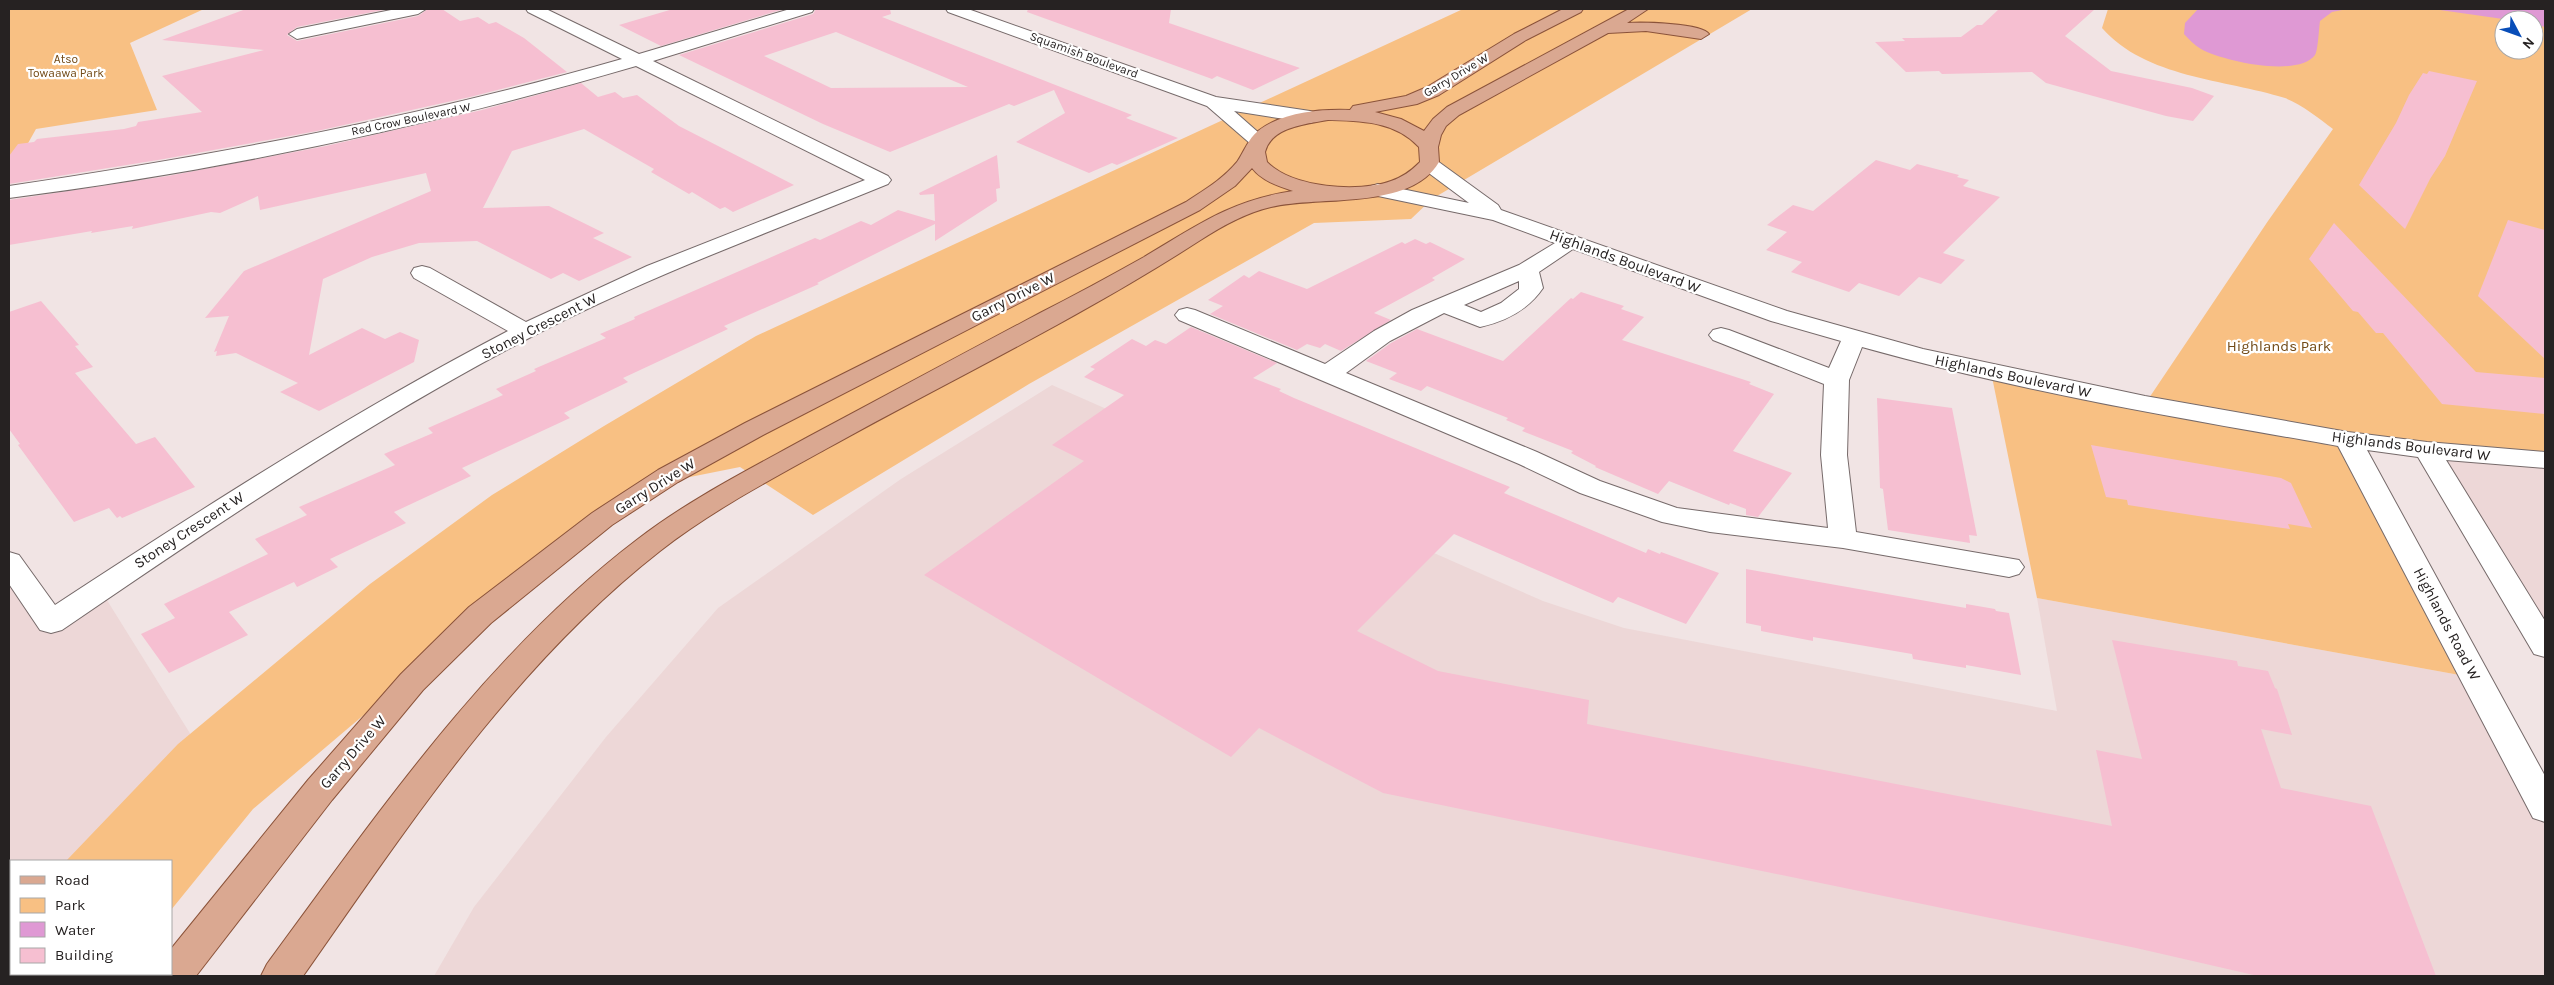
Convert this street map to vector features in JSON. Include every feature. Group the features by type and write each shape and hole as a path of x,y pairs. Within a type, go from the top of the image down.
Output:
{"main road":[{"name":"Garry Drive W","path":"1319,116 1387,106 1433,92 1520,37 1575,9"},
{"name":"Garry Drive W","path":"1429,155 1430,135 1437,124 1453,111 1640,9"},
{"path":"1601,30 1646,26 1701,34 1675,25 1652,9"},
{"path":"281,976 479,708 550,633 596,589 650,544 716,501 782,462 1125,277 1216,222 1240,210 1302,195 1338,193 1378,190 1411,180 1422,172 1429,155 1412,131 1399,125 1365,117 1319,116 1279,126 1257,145 1255,158 1260,166 1282,181 1308,189 1338,193"},
{"name":"Garry Drive W","path":"173,976 320,790 412,682 480,615 571,542 602,519 668,476 754,428 1193,206 1228,185 1245,167 1257,145"}],"street":[{"path":"297,34 418,9"},
{"path":"534,9 636,61"},
{"name":"Red Crow Boulevard W","path":"9,192 204,161 465,107 636,61 806,9"},
{"name":"Squamish Boulevard","path":"954,9 1213,102 1319,116"},
{"name":"Stoney Crescent W","path":"9,562 51,622 266,480 377,413 525,331 642,277 881,180 636,61"},
{"name":"Squamish Boulevard","path":"1213,102 1257,145"},
{"name":"Highlands Boulevard W","path":"1429,155 1498,215"},
{"name":"Highlands Boulevard W","path":"1378,190 1498,215 1779,316 1918,355 2077,391 2348,440 2427,450 2545,460"},
{"path":"1329,374 1382,336 1444,305 1527,270 1570,242"},
{"path":"422,273 525,331"},
{"path":"1187,315 1528,458 1590,487 1672,516 1844,539 2009,567"},
{"path":"1721,334 1837,380"},
{"path":"1844,539 1834,455 1837,380 1854,338"},
{"name":"Highlands Road W","path":"2348,440 2545,808"},
{"path":"2427,450 2545,646"}],"shaded area":[{"path":"1052,385 1543,601 1624,628 2057,711 2037,598 2476,678 2545,808 2545,976 434,976 474,907 606,737 718,608 901,479"},
{"path":"2427,450 2545,460 2545,646"},
{"path":"9,562 51,622 100,589 191,735 73,860 10,860 9,928"}],"green space":[{"name":"Atso Towaawa Park","path":"9,9 204,9 130,43 157,110 36,129 9,177"},
{"path":"1463,9 1752,9 1432,199 1411,219 1314,223 1029,384 813,515 740,467 665,482 478,618 253,809 172,909 172,860 67,860 178,744 370,584 492,495 756,336"},
{"name":"Highlands Park","path":"2108,9 2545,9 2545,460 2427,450 2349,440 2476,678 2037,598 1991,372 2145,404 2268,221 2333,129 2304,108 2285,98 2187,75 2163,67 2120,45 2102,28"},
{"path":"10,920 10,975 118,975 9,976"}],"water":[{"path":"2198,9 2347,9 2332,12 2320,21 2315,55 2306,62 2277,66 2260,65 2225,58 2211,54 2198,47 2184,34 2185,23"},
{"path":"2433,9 2545,10 2545,27 2544,10 2494,10 2494,18"}],"building":[{"path":"246,9 388,9 297,27 287,35 297,41 418,16 428,9 442,9 460,21 478,17 489,24 496,22 524,38 567,72 470,97 317,131 164,159 9,184 9,156 18,144 34,142 37,139 124,129 136,126 138,122 202,112 162,76 264,50 162,40"},
{"path":"673,9 784,9 661,46 619,25"},
{"path":"816,9 890,9 891,14 882,17 1132,115 1126,118 1178,138 1117,165 1112,163 1089,173 1016,142 1065,113 1054,90 1014,106 1009,104 890,152 823,124 679,55 813,14","holes":["836,32 968,87 831,88 764,56"]},
{"path":"1028,9 1171,9 1169,23 1300,68 1253,90 1217,76 1212,79 1027,12"},
{"path":"1999,9 2095,9 2065,36 2111,71 2192,88 2214,96 2193,121 2166,116 2046,83 2032,72 1942,74 1939,71 1906,72 1875,42 1905,41 1902,38 1961,37 1977,25 1982,25"},
{"path":"2429,71 2477,81 2445,156 2430,179 2405,229 2359,185 2396,123 2409,95 2423,73 2427,74"},
{"path":"581,83 598,97 615,92 623,98 637,95 679,126 794,185 733,212 725,207 720,209 692,192 689,194 651,172 654,169 584,129 512,151 483,208 549,206 604,233 593,238 632,257 579,281 563,273 551,279 477,241 419,243 372,257 323,279 309,355 362,328 385,339 400,332 419,340 414,362 319,411 280,392 298,383 236,353 216,356 217,351 214,352 229,316 205,318 244,271 431,191 426,173 260,210 258,196 220,213 211,212 132,229 133,226 91,233 92,231 9,245 9,200 168,176 326,146 482,110"},
{"path":"997,155 1000,188 996,189 997,201 935,241 935,224 817,283 819,284 724,326 728,329 623,378 628,382 564,413 570,418 462,468 471,476 394,512 406,523 330,559 338,567 297,587 294,582 229,612 248,635 169,673 141,634 175,618 164,604 268,554 255,539 307,515 299,507 395,465 384,454 433,433 428,428 503,395 496,389 536,371 534,369 606,338 600,334 635,319 634,317 815,238 820,240 861,221 871,225 898,210 935,221 934,194 920,195 919,193"},
{"path":"1876,160 1910,170 1917,164 1959,175 1957,177 1969,180 1963,186 2000,197 1943,253 1965,260 1941,284 1919,277 1899,296 1859,283 1849,292 1791,272 1802,262 1766,250 1787,232 1767,225 1793,205 1813,211"},
{"path":"2508,220 2545,230 2545,359 2478,296"},
{"path":"2334,223 2476,372 2545,378 2545,414 2442,404 2383,333 2376,333 2358,312 2353,311 2309,259"},
{"path":"1415,239 1426,244 1430,242 1465,259 1432,278 1435,280 1374,313 1391,320 1341,351 1325,344 1320,348 1307,344 1297,350 1210,314 1223,306 1208,300 1244,275 1249,278 1259,271 1307,289 1402,242 1405,244"},
{"path":"1581,292 1624,306 1621,309 1644,317 1622,340 1751,382 1749,384 1774,394 1733,451 1792,473 1758,517 1746,515 1746,509 1730,503 1729,505 1669,481 1658,494 1595,467 1571,453 1573,451 1522,431 1525,428 1506,420 1508,418 1427,386 1421,391 1389,379 1397,373 1366,361 1391,343 1417,329 1503,361 1571,298 1573,299"},
{"path":"41,301 79,345 75,346 93,367 75,373 136,444 155,437 195,487 122,518 120,516 117,518 109,508 74,522 18,445 20,444 9,429 9,312"},
{"path":"1191,327 1277,363 1253,378 1281,389 1279,391 1294,398 1510,487 1504,493 1646,553 1648,549 1660,554 1661,552 1719,573 1686,624 1618,597 1613,603 1454,534 1357,631 1438,671 1589,700 1587,724 2112,826 2096,750 2142,759 2112,640 2237,661 2238,666 2268,671 2277,689 2292,735 2261,729 2281,788 2371,806 2436,976 2258,976 2136,948 1383,793 1259,728 1231,757 924,575 1084,461 1052,445 1124,395 1084,377 1095,369 1090,367 1132,339 1146,346 1155,340 1166,344"},
{"path":"1877,398 1952,408 1977,536 1969,535 1970,543 1888,530 1883,489 1880,488"},
{"path":"2091,445 2281,478 2291,483 2312,528 2288,524 2290,529 2198,516 2128,505 2127,500 2106,497"},
{"path":"1746,569 1966,608 1966,604 2009,613 2021,675 1966,665 1966,668 1913,659 1912,654 1813,637 1813,641 1761,631 1761,626 1746,623"}]}
